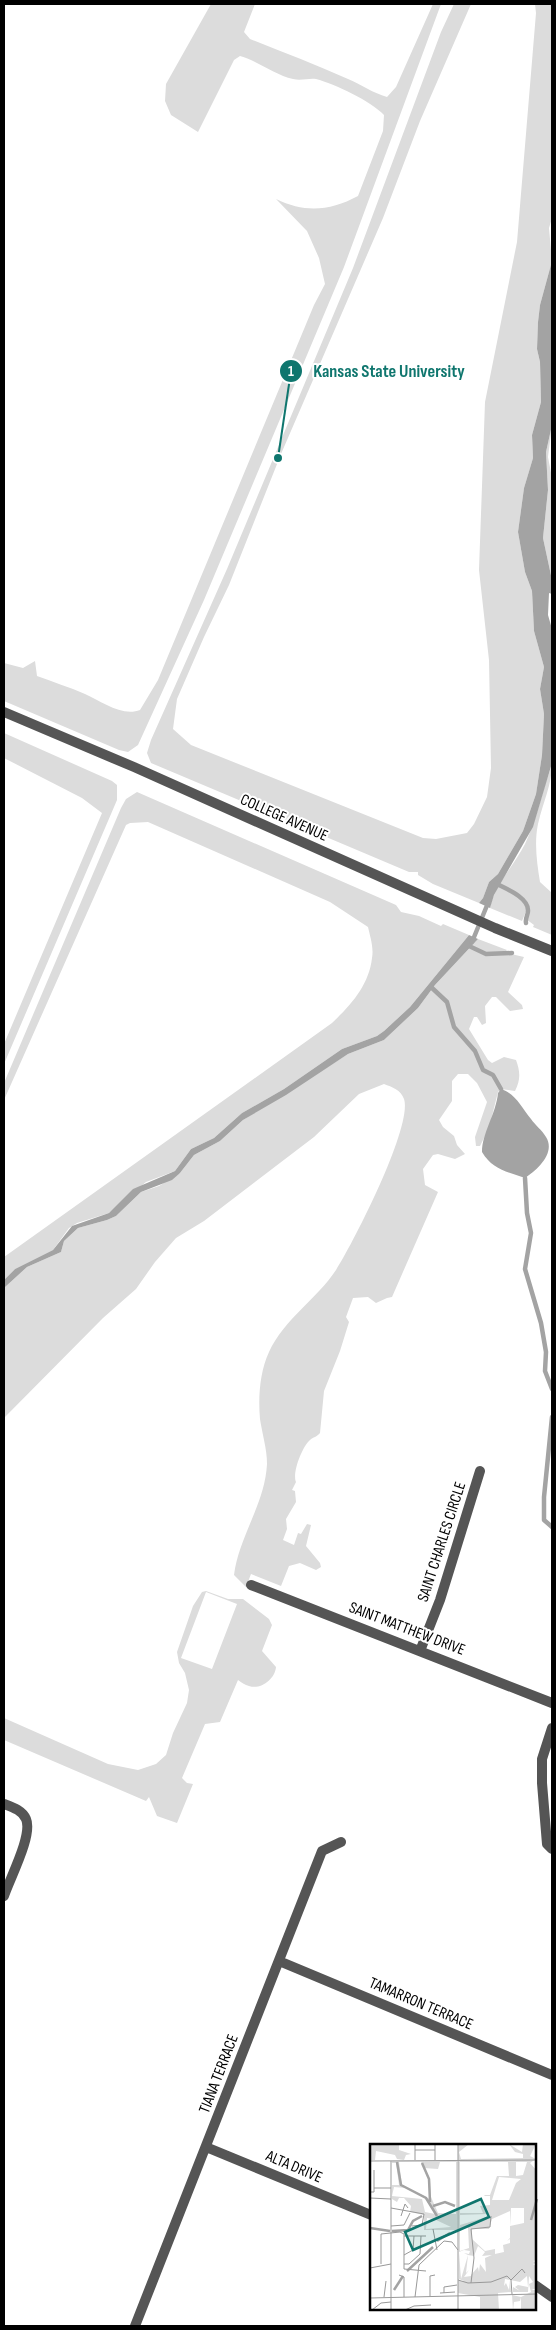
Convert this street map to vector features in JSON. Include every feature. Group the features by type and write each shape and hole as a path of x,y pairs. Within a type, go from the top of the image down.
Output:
{"street":[{"name":"COLLEGE AVENUE","path":"4,712 134,767 449,908 552,951"},
{"name":"SAINT CHARLES CIRCLE","path":"420,1651 440,1600 480,1471"},
{"name":"SAINT MATTHEW DRIVE","path":"251,1585 552,1702"},
{"path":"552,1728 542,1759 547,1844 552,1849"},
{"path":"4,1804 17,1809 26,1818 28,1832 4,1896"},
{"name":"TIANA TERRACE","path":"135,2326 322,1852 341,1842"},
{"name":"TAMARRON TERRACE","path":"279,1961 552,2075"},
{"name":"ALTA DRIVE","path":"206,2147 370,2215"},
{"path":"536,2286 552,2297"}],"shaded area":[{"path":"211,4 255,4 244,32 250,39 387,97 396,87 433,4 441,4 344,267 204,600 138,745 128,752 119,750 4,701 4,663 23,668 35,661 37,676 79,691 119,710 133,712 140,710 158,680 314,305 325,284 319,258 307,231 276,199 297,207 317,208 337,205 358,196 383,131 384,115 371,104 352,94 316,79 296,80 286,77 240,56 234,60 198,132 171,115 165,101 166,84"},
{"path":"454,4 471,4 420,121 383,218 281,454 229,585 177,699 173,729 191,745 423,838 436,839 467,833 474,824 487,797 491,768 489,660 479,570 485,402 517,242 536,13 535,4 552,4 552,218 549,228 552,261 540,305 538,322 537,349 540,362 541,402 532,435 533,458 524,488 518,532 525,572 532,591 534,631 544,667 540,689 544,714 542,755 536,794 523,831 498,874 489,882 479,903 433,884 418,875 418,872 409,872 151,763 147,753 151,740 227,569 353,268 441,32"},
{"path":"552,261 552,425 546,452 548,490 543,538 552,580 552,594 549,593 548,615 552,629 552,763 533,827 494,895 490,908 479,903 489,882 498,874 523,831 536,794 542,755 544,714 540,689 544,667 534,631 532,591 525,572 518,532 524,488 533,458 532,435 541,402 540,362 537,349 538,322 540,305"},
{"path":"552,425 548,457 552,478 552,580 543,538 548,490 546,452"},
{"path":"4,733 112,781 117,785 117,800 4,1064 4,1044 102,813 82,798 4,758"},
{"path":"552,763 549,786 538,824 536,846 540,882 552,893 552,935 533,927 534,925 526,919 529,909 527,909 522,921 490,908 505,875 528,838"},
{"path":"137,792 396,905 401,912 419,916 441,926 443,924 469,935 410,1007 384,1031 377,1036 342,1049 284,1089 242,1113 214,1138 191,1149 175,1171 146,1182 109,1213 77,1223 69,1228 53,1250 15,1269 4,1280 4,1257 332,1023 358,994 370,968 372,942 368,927 330,902 148,822 130,823 126,825 4,1100 4,1083 121,808 126,799"},
{"path":"469,935 478,939 435,985 418,1008 384,1040 348,1054 286,1095 243,1120 220,1141 194,1155 172,1180 141,1192 116,1216 78,1228 64,1241 61,1252 27,1267 4,1288 4,1280 15,1269 53,1250 72,1226 109,1213 133,1189 175,1171 191,1149 214,1138 242,1113 284,1089 342,1049 377,1036 384,1031 410,1007"},
{"path":"478,939 507,950 501,955 511,954 524,957 508,992 522,1005 523,1009 510,1011 496,997 492,997 485,1006 486,1023 482,1025 477,1017 474,1017 469,1029 488,1060 492,1063 504,1057 516,1060 519,1075 517,1087 515,1091 501,1089 498,1092 489,1128 480,1146 476,1146 475,1137 487,1102 477,1083 468,1074 458,1074 452,1081 452,1101 439,1120 443,1127 454,1136 457,1145 465,1154 455,1159 438,1154 433,1155 423,1169 425,1185 438,1192 392,1297 376,1303 368,1297 353,1298 346,1317 349,1322 340,1351 324,1391 320,1433 307,1443 295,1473 296,1482 292,1490 295,1491 296,1502 286,1519 287,1529 283,1540 294,1545 298,1533 301,1534 307,1524 311,1525 306,1546 320,1563 321,1567 316,1570 300,1563 289,1566 281,1586 251,1574 246,1587 234,1575 241,1547 262,1493 265,1479 267,1458 259,1402 260,1384 266,1359 284,1329 336,1270 355,1236 380,1185 400,1133 404,1113 404,1099 401,1093 384,1084 359,1094 314,1137 204,1221 176,1238 155,1262 136,1289 103,1318 4,1418 4,1288 27,1267 61,1252 64,1241 78,1228 116,1216 141,1192 159,1186 180,1173 194,1155 220,1141 243,1120 348,1054 384,1040 418,1008 435,985"},
{"path":"501,1089 511,1094 518,1101 544,1134 548,1143 549,1149 544,1160 540,1166 525,1178 495,1166 482,1152 484,1138 495,1108 498,1093"},
{"path":"206,1591 228,1599 243,1599 269,1619 272,1625 262,1651 276,1667 273,1676 263,1685 249,1686 238,1680 220,1722 205,1724 182,1778 187,1783 193,1784 177,1823 157,1816 149,1797 146,1801 4,1740 4,1718 108,1764 138,1770 156,1764 166,1755 173,1733 187,1703 189,1690 177,1652 193,1606 202,1592","holes":["206,1592 237,1604 212,1669 181,1658"]}],"waterway":[{"path":"497,884 517,894 525,902 528,911 526,923"},
{"path":"472,942 488,903"},
{"path":"469,946 486,954 512,953"},
{"path":"431,987 447,1002 454,1027 475,1051 483,1070 493,1075 501,1089"},
{"path":"525,1178 527,1213 531,1233 525,1269 541,1323 546,1352 545,1371 552,1389"},
{"path":"552,1417 544,1497 544,1520 552,1527"}],"place":[{"name":"Kansas State University","path":"278,458"}]}
